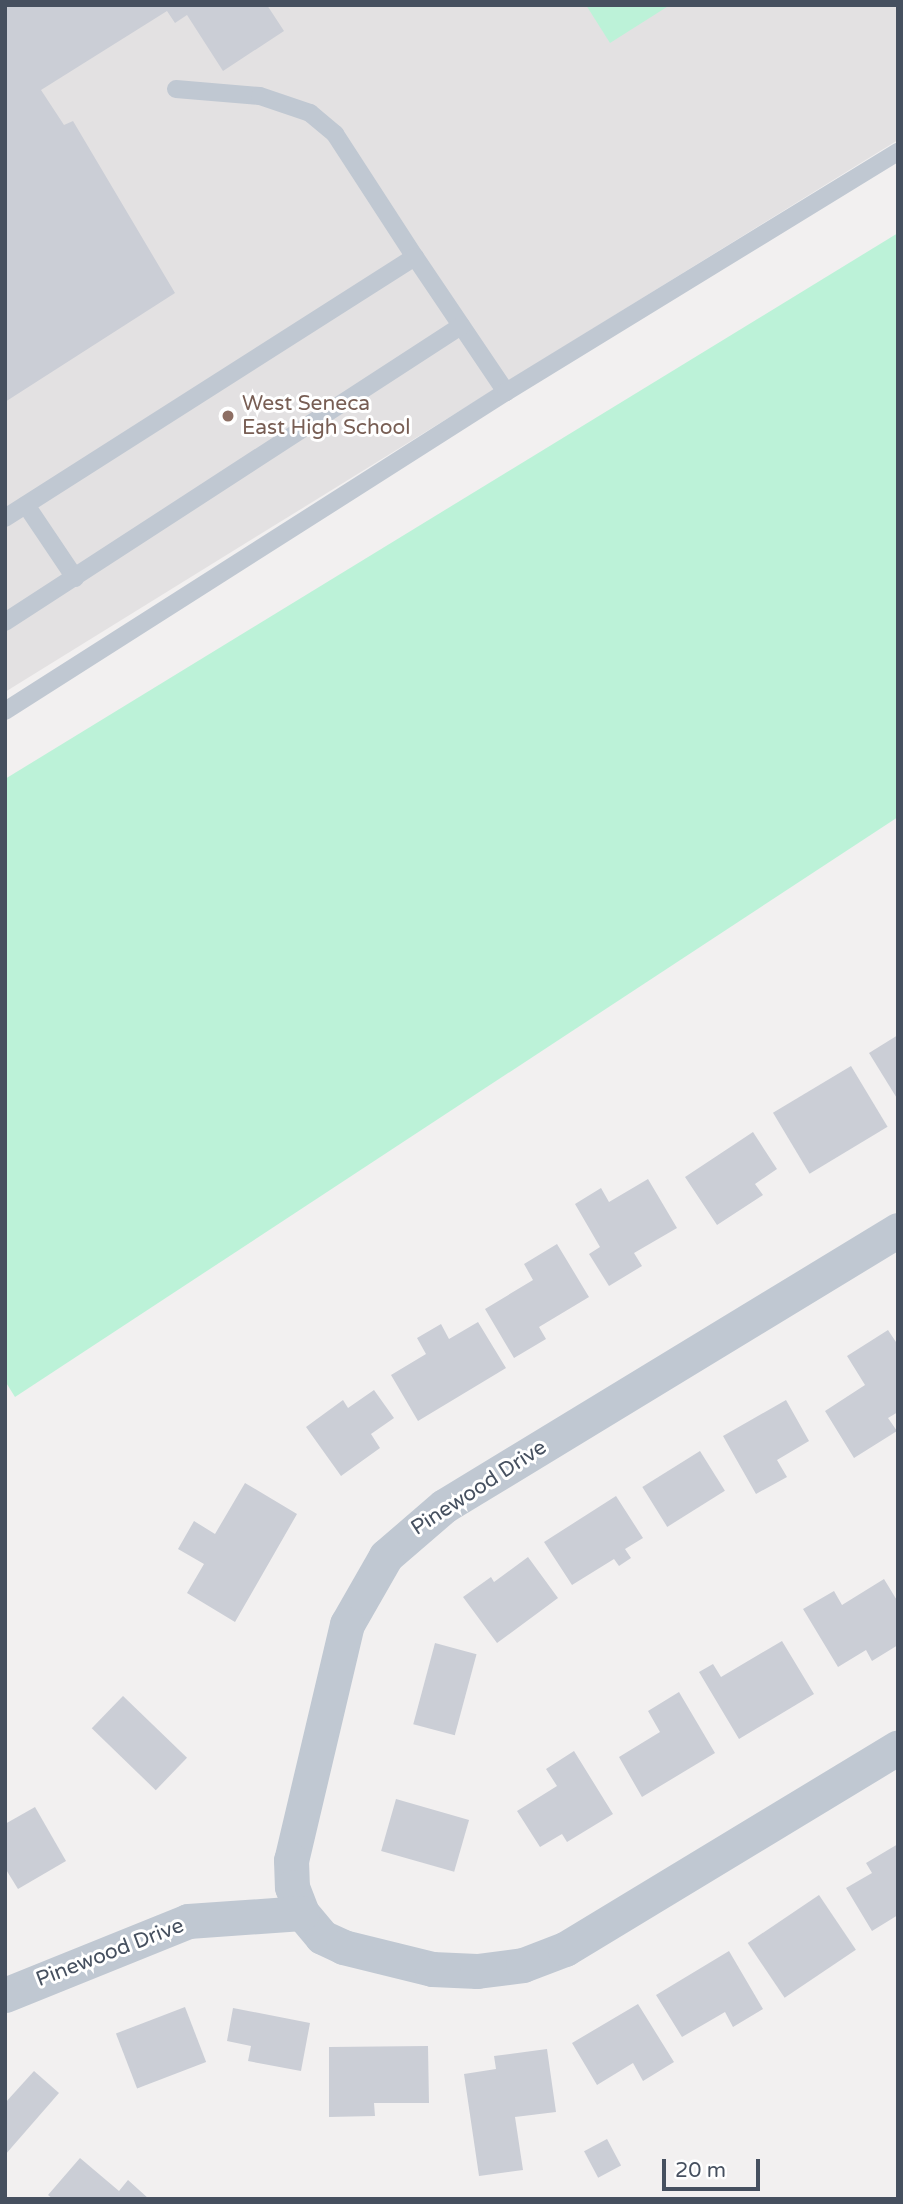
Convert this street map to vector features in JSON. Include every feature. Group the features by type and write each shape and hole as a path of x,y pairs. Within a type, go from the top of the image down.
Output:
{"street":[{"name":"Pinewood Drive","path":"898,1230 444,1506 386,1556 347,1625 297,1833 292,1887 302,1913 323,1937 343,1947 432,1969 477,1971 523,1965 565,1949 898,1747"},
{"name":"Pinewood Drive","path":"5,1995 188,1921 302,1913"}],"lane":[{"path":"176,89 260,96 310,113 335,134 506,392"},
{"path":"5,711 506,392 898,152"},
{"path":"5,518 415,257"},
{"path":"5,622 461,326"},
{"path":"26,505 75,578"}],"shaded area":[{"name":"West Seneca East High School","path":"5,5 898,5 898,140 5,692"}],"green space":[{"path":"586,5 670,5 610,43"},
{"path":"898,233 898,817 15,1397 5,1381 5,779"}],"building":[{"path":"5,5 267,5 284,31 223,71 187,15 175,23 167,11 41,90 64,125 73,121 175,293 5,402"},
{"path":"898,1035 898,1100 869,1053"},
{"path":"851,1066 888,1127 810,1174 773,1113"},
{"path":"753,1132 777,1169 755,1184 763,1195 717,1225 685,1177"},
{"path":"648,1179 677,1228 634,1253 642,1266 609,1286 589,1254 600,1247 575,1204 601,1188 609,1202"},
{"path":"557,1244 589,1297 539,1327 546,1339 514,1358 485,1309 533,1280 524,1264"},
{"path":"478,1322 506,1368 418,1421 391,1375 426,1354 417,1338 441,1324 449,1339"},
{"path":"888,1330 898,1345 898,1412 888,1418 897,1431 854,1458 825,1411 865,1385 847,1356"},
{"path":"374,1390 394,1418 371,1434 380,1448 341,1476 306,1427 343,1400 348,1408"},
{"path":"786,1400 809,1441 777,1460 787,1477 756,1494 723,1436"},
{"path":"700,1451 725,1491 667,1527 642,1487"},
{"path":"245,1483 297,1514 235,1622 187,1593 204,1564 178,1549 194,1521 215,1534"},
{"path":"616,1496 643,1538 625,1549 631,1558 619,1566 614,1559 572,1585 544,1542"},
{"path":"528,1557 558,1598 497,1643 463,1597 491,1577 494,1582"},
{"path":"884,1579 898,1602 898,1645 872,1661 866,1650 838,1667 803,1609 834,1591 842,1605"},
{"path":"782,1641 814,1694 739,1739 699,1672 713,1664 721,1677"},
{"path":"435,1643 477,1654 455,1735 413,1724"},
{"path":"679,1692 715,1753 642,1797 619,1757 660,1732 648,1711"},
{"path":"123,1696 187,1758 156,1790 92,1728"},
{"path":"574,1751 613,1814 567,1842 562,1834 540,1847 517,1811 557,1786 546,1769"},
{"path":"396,1799 469,1820 454,1872 381,1851"},
{"path":"35,1807 66,1861 18,1889 5,1868 5,1824"},
{"path":"898,1844 898,1915 872,1931 846,1888 872,1873 866,1863"},
{"path":"819,1895 856,1950 785,1998 748,1943"},
{"path":"729,1951 763,2009 733,2027 725,2012 682,2037 656,1995"},
{"path":"638,2004 674,2062 643,2081 633,2063 597,2085 572,2043"},
{"path":"185,2007 206,2062 137,2089 116,2034"},
{"path":"233,2008 310,2023 301,2071 248,2061 251,2046 227,2041"},
{"path":"428,2046 429,2103 374,2103 375,2116 329,2117 329,2047"},
{"path":"547,2049 556,2112 515,2117 523,2170 479,2176 464,2074 496,2069 494,2056"},
{"path":"34,2071 59,2093 5,2155 5,2103"},
{"path":"607,2139 621,2165 598,2178 584,2151"},
{"path":"80,2158 119,2191 128,2180 149,2199 53,2199 48,2195"}],"place":[{"name":"West Seneca East High School","path":"228,416"}]}
